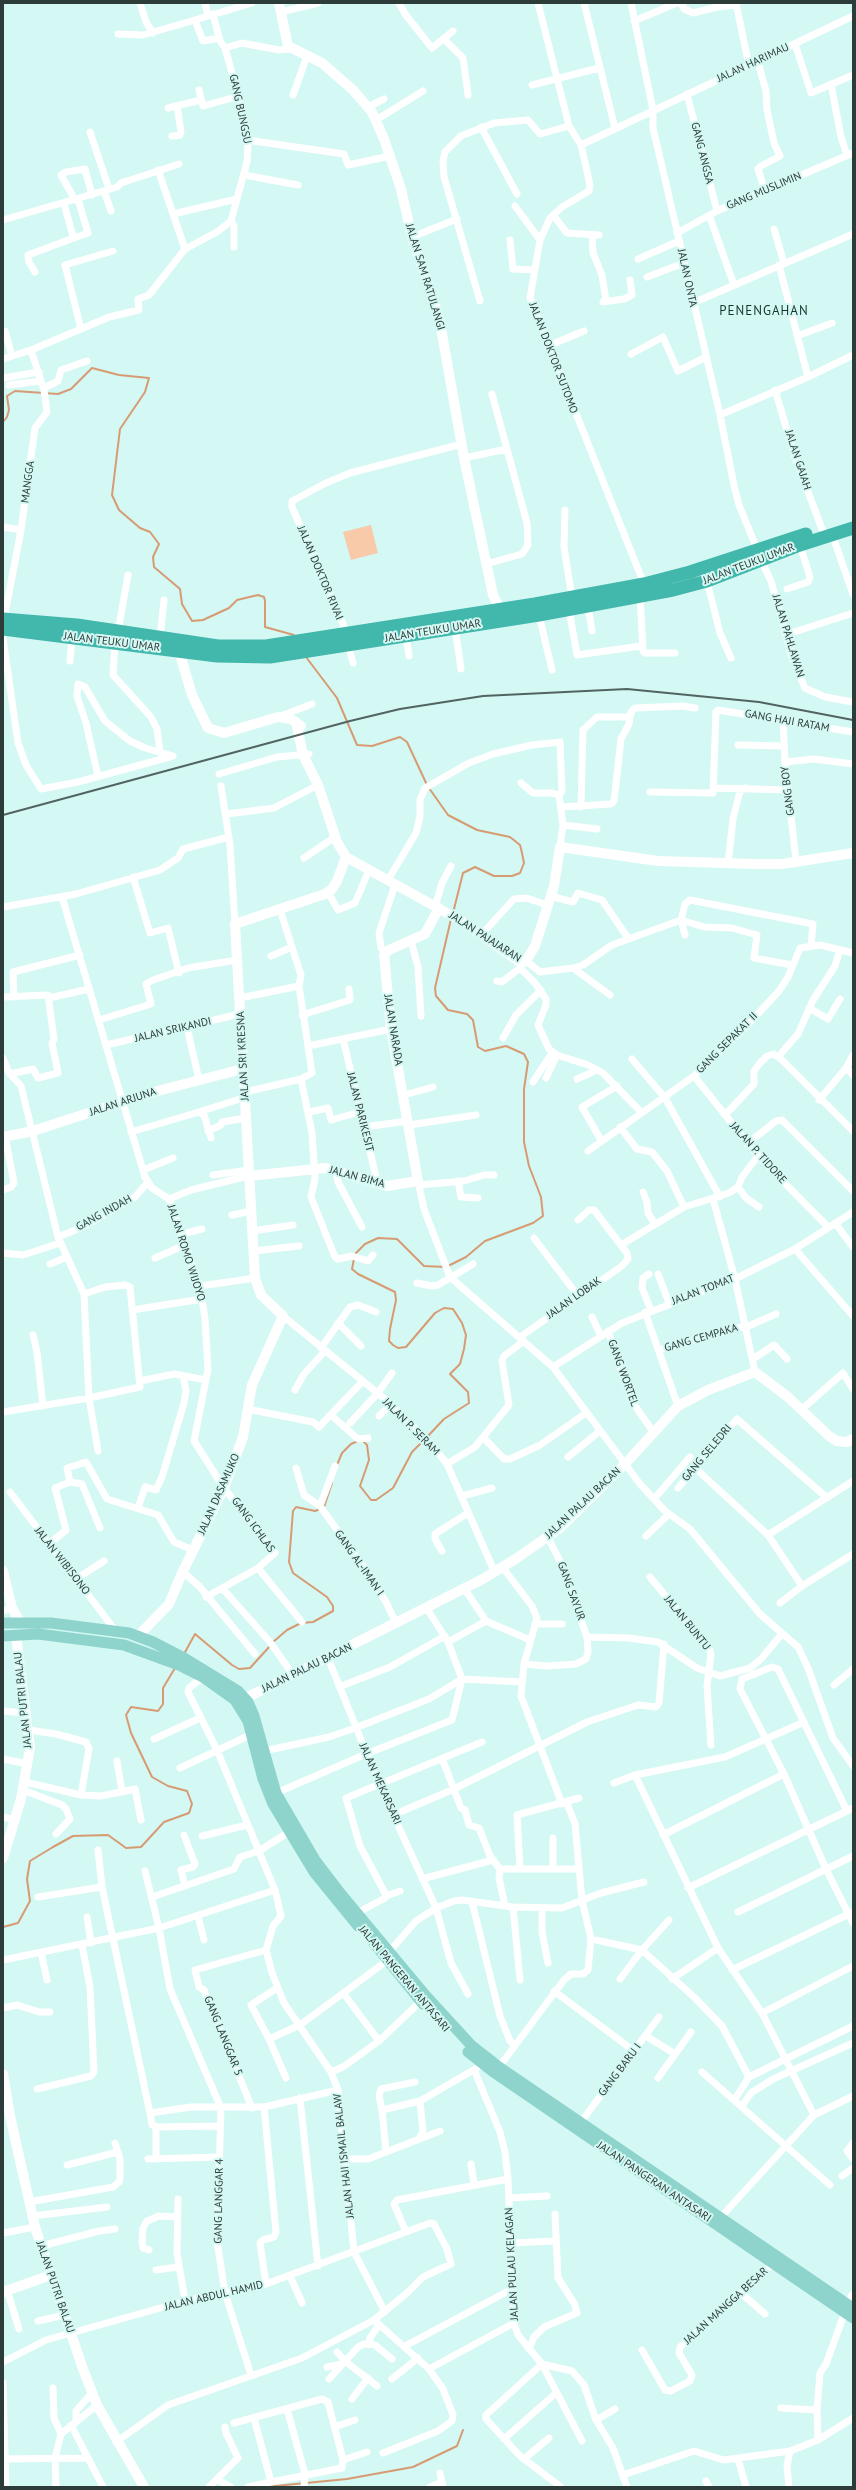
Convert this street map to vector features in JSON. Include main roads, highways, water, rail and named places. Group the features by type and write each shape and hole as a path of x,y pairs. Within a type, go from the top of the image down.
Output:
{"highway":[{"name":"JALAN TEUKU UMAR","path":"3,622 72,637 160,638 239,648 406,636 487,615 570,604 691,580 759,554 853,522"},
{"name":"JALAN TEUKU UMAR","path":"691,580 759,554 800,545 827,531"},
{"name":"JALAN TEUKU UMAR","path":"487,615 539,615 570,604 588,606 642,590"},
{"name":"JALAN TEUKU UMAR","path":"3,622 77,625 117,637 179,651 238,657 270,657 347,640 449,625"}],"main road":[{"name":"JALAN SAM RATULANGI","path":"280,8 286,43 290,49 322,63 368,107 376,120 390,156 401,189 412,237 439,318 464,458 493,595 487,615"},
{"path":"179,651 192,695 208,728 224,733 278,717 296,722 335,837 346,857"},
{"name":"JALAN PAJAJARAN","path":"346,857 450,914 522,964 535,946 549,900 560,847 654,861 728,864 782,864 853,853"},
{"name":"JALAN SRI KRESNA","path":"282,1316 261,1294 255,1278 248,1173 246,1094 242,1069 240,998 235,924 280,910 328,892 337,881 346,857"},
{"name":"JALAN NARADA","path":"418,1183 404,1095 391,1029 384,960 386,952 411,941 429,930 437,907"},
{"name":"JALAN ARJUNA","path":"4,1136 33,1131 122,1102 242,1069"},
{"name":"JALAN BIMA","path":"248,1173 314,1169 336,1170 378,1185 387,1186 418,1183"},
{"name":"JALAN DASAMUKO","path":"138,1636 164,1611 174,1594 193,1550 224,1488 243,1437 252,1385 282,1316"},
{"name":"JALAN PALAU BACAN","path":"246,1698 328,1658 499,1570 548,1538 625,1464 678,1406 708,1390 755,1372 763,1377 837,1441 847,1442 853,1439"},
{"path":"3,1572 7,1609 3,1622"},
{"path":"7,1609 20,1622"},
{"name":"JALAN PANGERAN ANTASARI","path":"3,1622 63,1624 115,1630 138,1636 172,1657 238,1703 244,1712 252,1734 267,1790 289,1832 324,1886 455,2028 480,2052 581,2122 631,2161 773,2264 850,2308"},
{"path":"63,1624 69,1627 70,1631 63,1637"},
{"path":"77,1639 72,1636 71,1631 79,1626"},
{"path":"3,1630 42,1628 115,1637 172,1657"},
{"name":"JALAN PANGERAN ANTASARI","path":"3,1636 38,1634 63,1637 124,1645 172,1657 213,1674 246,1698 254,1716 276,1793 315,1860 389,1955 421,2001 478,2068 631,2161"},
{"name":"JALAN PUTRI BALAU","path":"3,1858 16,1820 28,1764 29,1730 16,1635"},
{"name":"JALAN PUTRI BALAU","path":"3,2074 6,2117 41,2246 97,2405 116,2442 144,2487"},
{"name":"JALAN PANGERAN ANTASARI","path":"641,2168 722,2218 850,2308"},
{"path":"5,2289 51,2275"}],"waterway":[{"path":"3,422 7,417 9,410 7,396 15,391 58,394 71,389 92,368 119,375 149,378 145,392 120,429 112,495 119,510 140,528 150,532 159,544 153,557 154,567 180,589 182,604 192,621 203,620 229,608 237,600 258,595 264,597 265,601 265,627 294,635"},
{"path":"306,657 337,698 357,745 372,746 400,737 407,742 427,785"},
{"path":"429,788 448,815 477,830 510,837 520,845 524,863 520,873 512,876 494,876 475,867 463,873 453,913"},
{"path":"355,1254 365,1244 378,1238 397,1239 424,1266 446,1267 466,1257 485,1241 533,1223 543,1216 541,1197 529,1166 524,1142 524,1089 528,1062 524,1054 506,1046 485,1051 478,1047 473,1020 467,1014 448,1010 436,996 435,988 451,919"},
{"path":"354,1259 352,1269 358,1274 395,1292 396,1300 389,1341 398,1348 406,1347 435,1313 444,1308 453,1309 462,1323 466,1335 464,1349 460,1364 450,1374 468,1392 469,1403 444,1419 427,1437"},
{"path":"364,1442 367,1445 369,1460 360,1486 371,1500 376,1500 393,1488 412,1452 424,1440"},
{"path":"337,1465 342,1453 351,1444 358,1441"},
{"path":"324,1507 332,1483"},
{"path":"273,1642 287,1630 301,1623 313,1622 333,1611 333,1606 327,1597 293,1573 289,1562 293,1511 296,1507 315,1511 320,1509"},
{"path":"184,1654 195,1634 232,1665 239,1669 250,1668 270,1646"},
{"path":"3,1927 18,1923 30,1901 27,1879 30,1861 73,1836 108,1835 126,1848 141,1847 164,1822 189,1813 192,1804 187,1791 168,1786 152,1777 131,1733 126,1715 131,1707 158,1711 163,1704 163,1688 175,1668"},
{"path":"265,2487 347,2479 413,2467 457,2446 463,2430"}],"railway":[{"path":"3,815 350,721 400,709 483,696 627,689 759,702 853,720"}],"district":[{"name":"PENENGAHAN","path":"764,311"}]}
